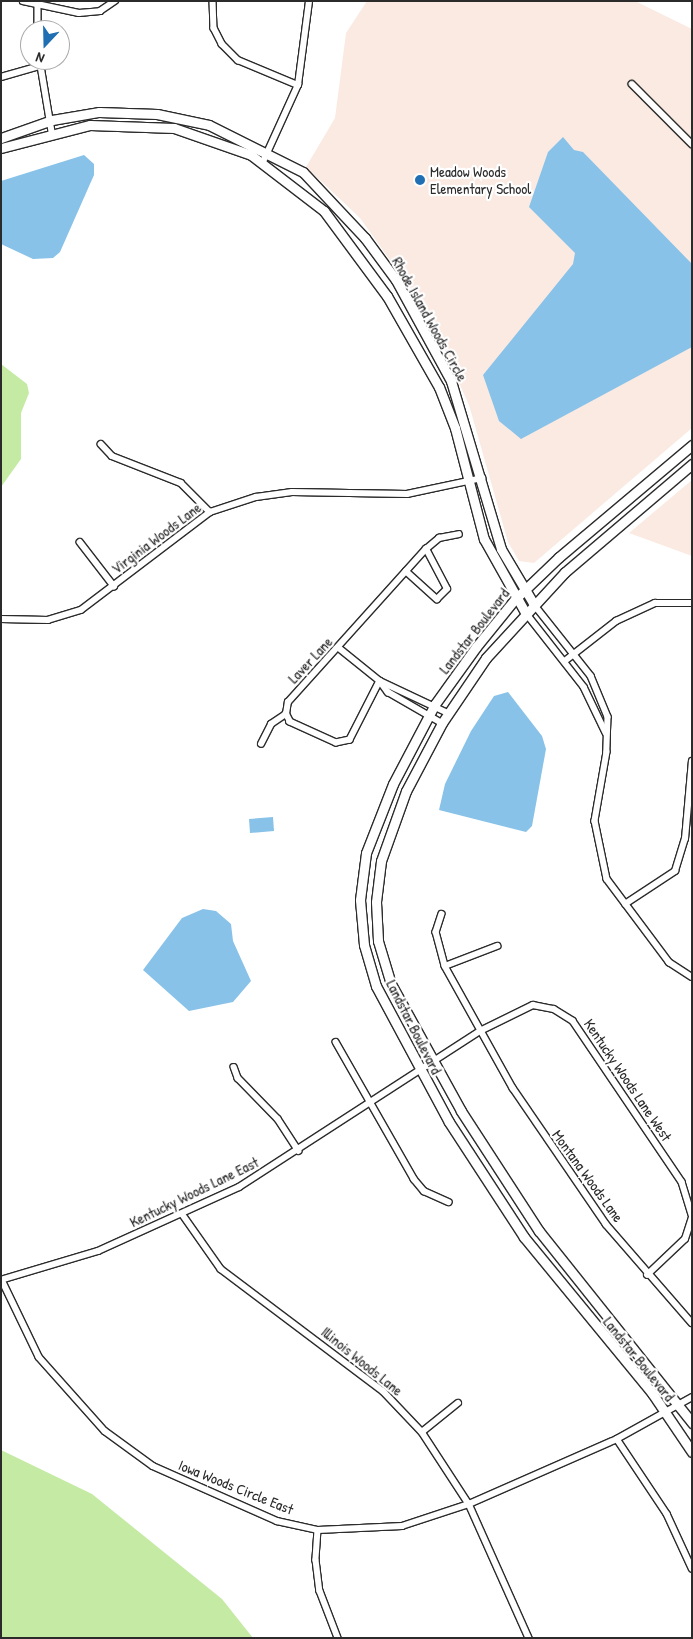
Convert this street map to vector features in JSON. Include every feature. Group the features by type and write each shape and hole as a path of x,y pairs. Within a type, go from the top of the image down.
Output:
{"street":[{"path":"23,1 79,13 100,11 115,1"},
{"path":"213,1 214,28 222,44 238,60 298,85"},
{"path":"263,162 298,85 309,1"},
{"path":"37,4 38,20"},
{"path":"1,77 20,70"},
{"path":"41,70 52,120 52,132"},
{"path":"632,84 692,144"},
{"name":"Rhode Island Woods Circle","path":"1,138 52,120 99,112 157,114 209,125 268,150 303,172 333,202 396,280 451,380 482,478 501,549 524,591 533,603"},
{"name":"Rhode Island Woods Circle","path":"1,148 52,132 120,124 174,128 251,155 263,162 324,211 387,296 439,387 469,481 484,539 525,612"},
{"path":"251,155 268,150"},
{"path":"101,444 112,456 181,483 210,512"},
{"name":"Landstar Boulevard","path":"692,445 516,599 435,704 376,822 360,900 364,946 376,986 420,1071 524,1237 665,1412 692,1452"},
{"name":"Landstar Boulevard","path":"692,464 533,603 448,713 391,827 376,902 378,941 391,984 432,1062 539,1231 679,1404 692,1423"},
{"name":"Virginia Woods Lane","path":"1,618 48,620 81,610 210,512 256,497 292,492 408,494 482,478"},
{"name":"Laver Lane","path":"286,714 288,702 339,648 426,549 439,538 459,534"},
{"path":"80,542 114,586"},
{"path":"406,571 437,599 447,589 426,549"},
{"path":"533,603 602,697 608,738 595,821 599,857 607,879 669,962 692,978"},
{"path":"565,661 616,621 655,603 692,603"},
{"path":"525,612 565,661 594,704 608,738"},
{"path":"339,648 380,681 388,692 442,724"},
{"path":"380,681 435,704 448,713"},
{"path":"261,744 271,724 286,714 290,722 336,744 350,740 380,681"},
{"path":"625,904 675,871 685,839 692,761"},
{"name":"Montana Woods Lane","path":"442,914 436,932 445,966 480,1031 570,1175 647,1276 692,1323"},
{"path":"445,966 497,946"},
{"name":"Kentucky Woods Lane West","path":"432,1062 480,1031 533,1005 554,1009 573,1021 682,1182 692,1216 685,1239 647,1276"},
{"path":"336,1042 414,1179 424,1191 449,1202"},
{"name":"Kentucky Woods Lane East","path":"2,1280 98,1251 183,1214 299,1151 373,1104 432,1062"},
{"path":"234,1067 238,1078 278,1119 299,1151"},
{"name":"Illinois Woods Lane","path":"183,1214 221,1269 383,1391 422,1432 469,1504 529,1638"},
{"name":"Iowa Woods Circle East","path":"2,1280 39,1358 105,1431 153,1466 277,1521 318,1530 402,1526 469,1504 616,1439 692,1397"},
{"path":"422,1432 458,1403"},
{"path":"616,1439 667,1514 692,1568"},
{"path":"318,1530 316,1560 320,1591 338,1638"}],"shaded area":[{"path":"367,1 635,1 692,29 692,428 534,563 519,561 508,542 469,405 427,312 360,218 306,167 335,118 346,33"},
{"path":"692,480 692,556 629,533"}],"green space":[{"path":"1,364 27,384 29,393 21,413 21,459 1,487"},
{"path":"1,1450 92,1494 222,1599 253,1638 1,1638"}],"water":[{"path":"563,137 574,150 583,152 692,264 692,347 521,439 499,421 483,375 573,264 575,253 529,207 548,152"},
{"path":"84,155 94,164 94,175 60,252 53,258 33,259 1,244 1,181"},
{"path":"508,692 542,736 546,749 532,826 526,832 439,810 445,784 471,731 494,696"},
{"path":"273,817 274,831 250,833 249,819"},
{"path":"203,909 216,911 231,924 233,941 251,981 233,1002 189,1011 143,970 182,918"}],"place":[{"name":"Meadow Woods Elementary School","path":"420,180"}]}
